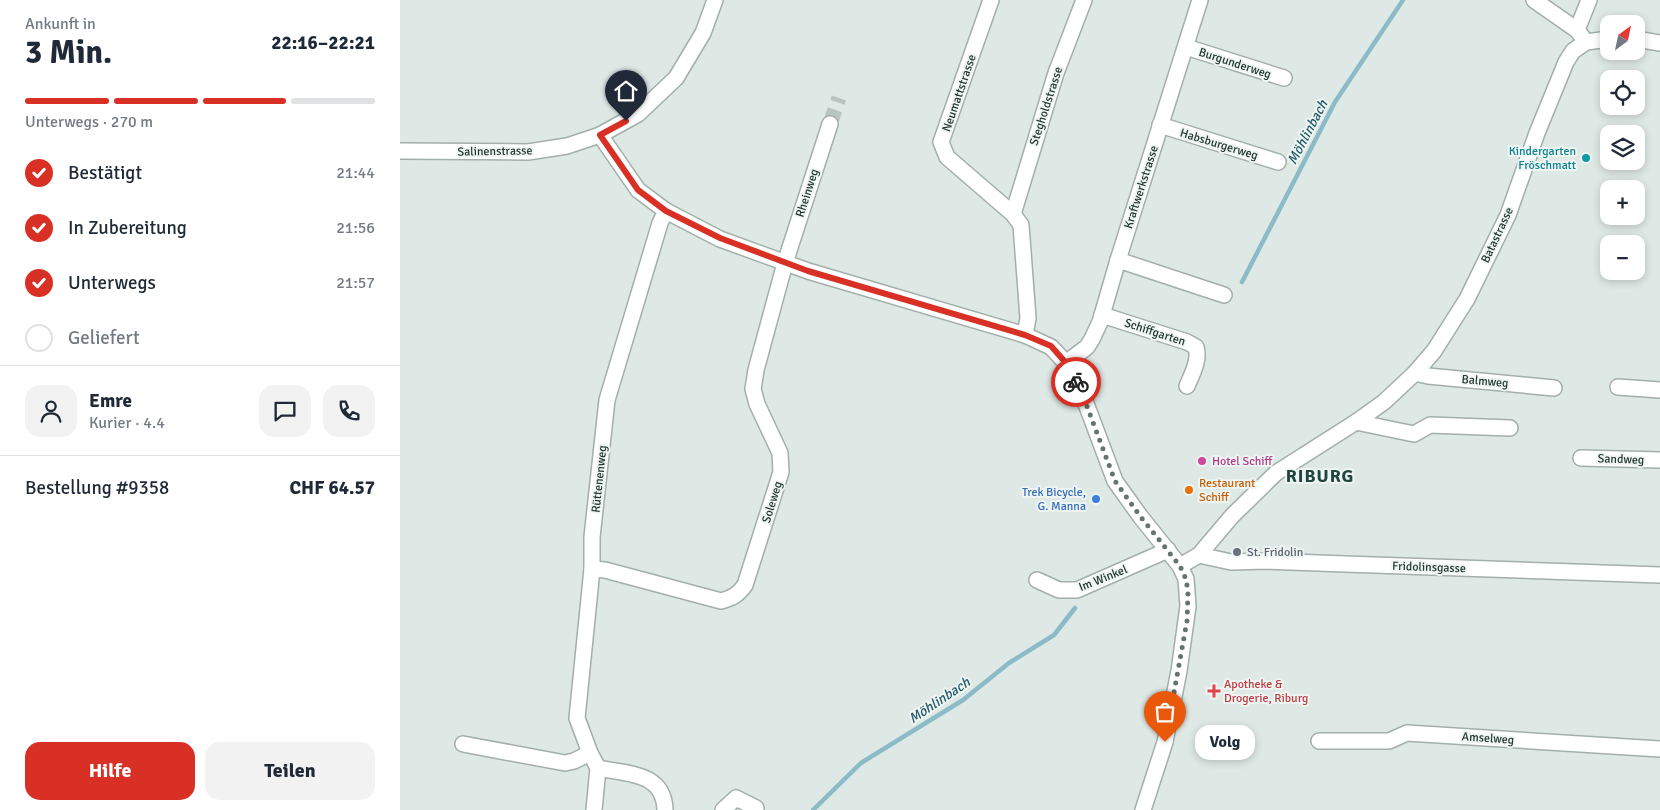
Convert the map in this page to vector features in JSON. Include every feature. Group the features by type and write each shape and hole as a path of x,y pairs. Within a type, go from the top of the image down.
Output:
{"street":[{"name":"Salinenstrasse","path":"400,151 528,152 566,146 600,135 638,114 676,78 703,33 715,0"},
{"name":"Neumattstrasse","path":"991,0 941,142 947,158 1013,214 1021,225 1028,318 1025,335"},
{"name":"Stegholdstrasse","path":"1013,214 1056,73 1084,0"},
{"name":"Kraftwerkstrasse","path":"1066,363 1087,347 1102,315 1200,0"},
{"path":"1534,0 1582,36 1600,38"},
{"path":"1582,36 1589,0"},
{"name":"Batastrasse","path":"1180,566 1199,556 1232,516 1276,473 1384,402 1416,373 1434,351 1467,299 1508,215 1537,133 1566,62 1582,36"},
{"path":"1645,40 1660,43"},
{"name":"Burgunderweg","path":"1186,47 1284,78"},
{"name":"Rheinweg","path":"785,263 830,124"},
{"name":"Habsburgerweg","path":"1160,126 1278,162"},
{"path":"600,135 638,190 666,211 720,238 817,274 1025,335 1051,346 1066,363 1085,401 1115,481 1180,566 1186,579 1188,592 1187,621 1165,742 1143,810"},
{"name":"Rüttenenweg","path":"598,768 590,753 577,718 592,569 592,537 608,400 660,223 666,211"},
{"path":"1118,260 1224,295"},
{"name":"Soleweg","path":"592,569 605,570 721,601 732,599 745,585 781,472 780,453 757,404 753,389 756,370 785,263"},
{"name":"Schiffgarten","path":"1102,315 1196,346 1198,352 1197,359 1187,386"},
{"name":"Balmweg","path":"1416,373 1428,376 1554,388"},
{"path":"1618,387 1660,390"},
{"path":"1356,422 1414,434 1430,425 1510,428"},
{"name":"Sandweg","path":"1581,458 1660,460"},
{"name":"Im Winkel","path":"1037,580 1059,590 1077,590 1168,550"},
{"name":"Fridolinsgasse","path":"1199,556 1231,562 1286,562 1660,575"},
{"name":"Amselweg","path":"1318,742 1389,741 1407,733 1660,749"},
{"path":"463,744 565,763 590,753"},
{"path":"594,810 598,768 643,776 653,781 661,791 665,801 665,810"},
{"path":"723,810 736,798 756,808"}],"waterway":[{"name":"Möhlinbach","path":"1242,282 1335,102 1403,0"},
{"name":"Möhlinbach","path":"813,810 861,763 963,700 1009,663 1054,635 1075,608"}],"tunnel":[{"path":"830,124 839,98"}],"way so far":[{"path":"1076,382 1115,481 1180,566 1186,579 1188,592 1187,621 1165,742"}],"place":[{"name":"Kindergarten Fröschmatt","path":"1586,158"},
{"name":"Hotel Schiff","path":"1202,461"},
{"name":"Restaurant Schiff","path":"1189,490"},
{"name":"Trek Bicycle, G. Manna","path":"1096,499"},
{"name":"St. Fridolin","path":"1237,552"},
{"name":"Apotheke & Drogerie, Riburg","path":"1214,691"},
{"name":"Volg","path":"1165,742"}],"district":[{"name":"RIBURG","path":"1320,476"}],"route":[{"path":"626,121 600,135 638,190 666,211 720,238 808,271 1025,335 1051,346 1066,363 1076,382"}]}
